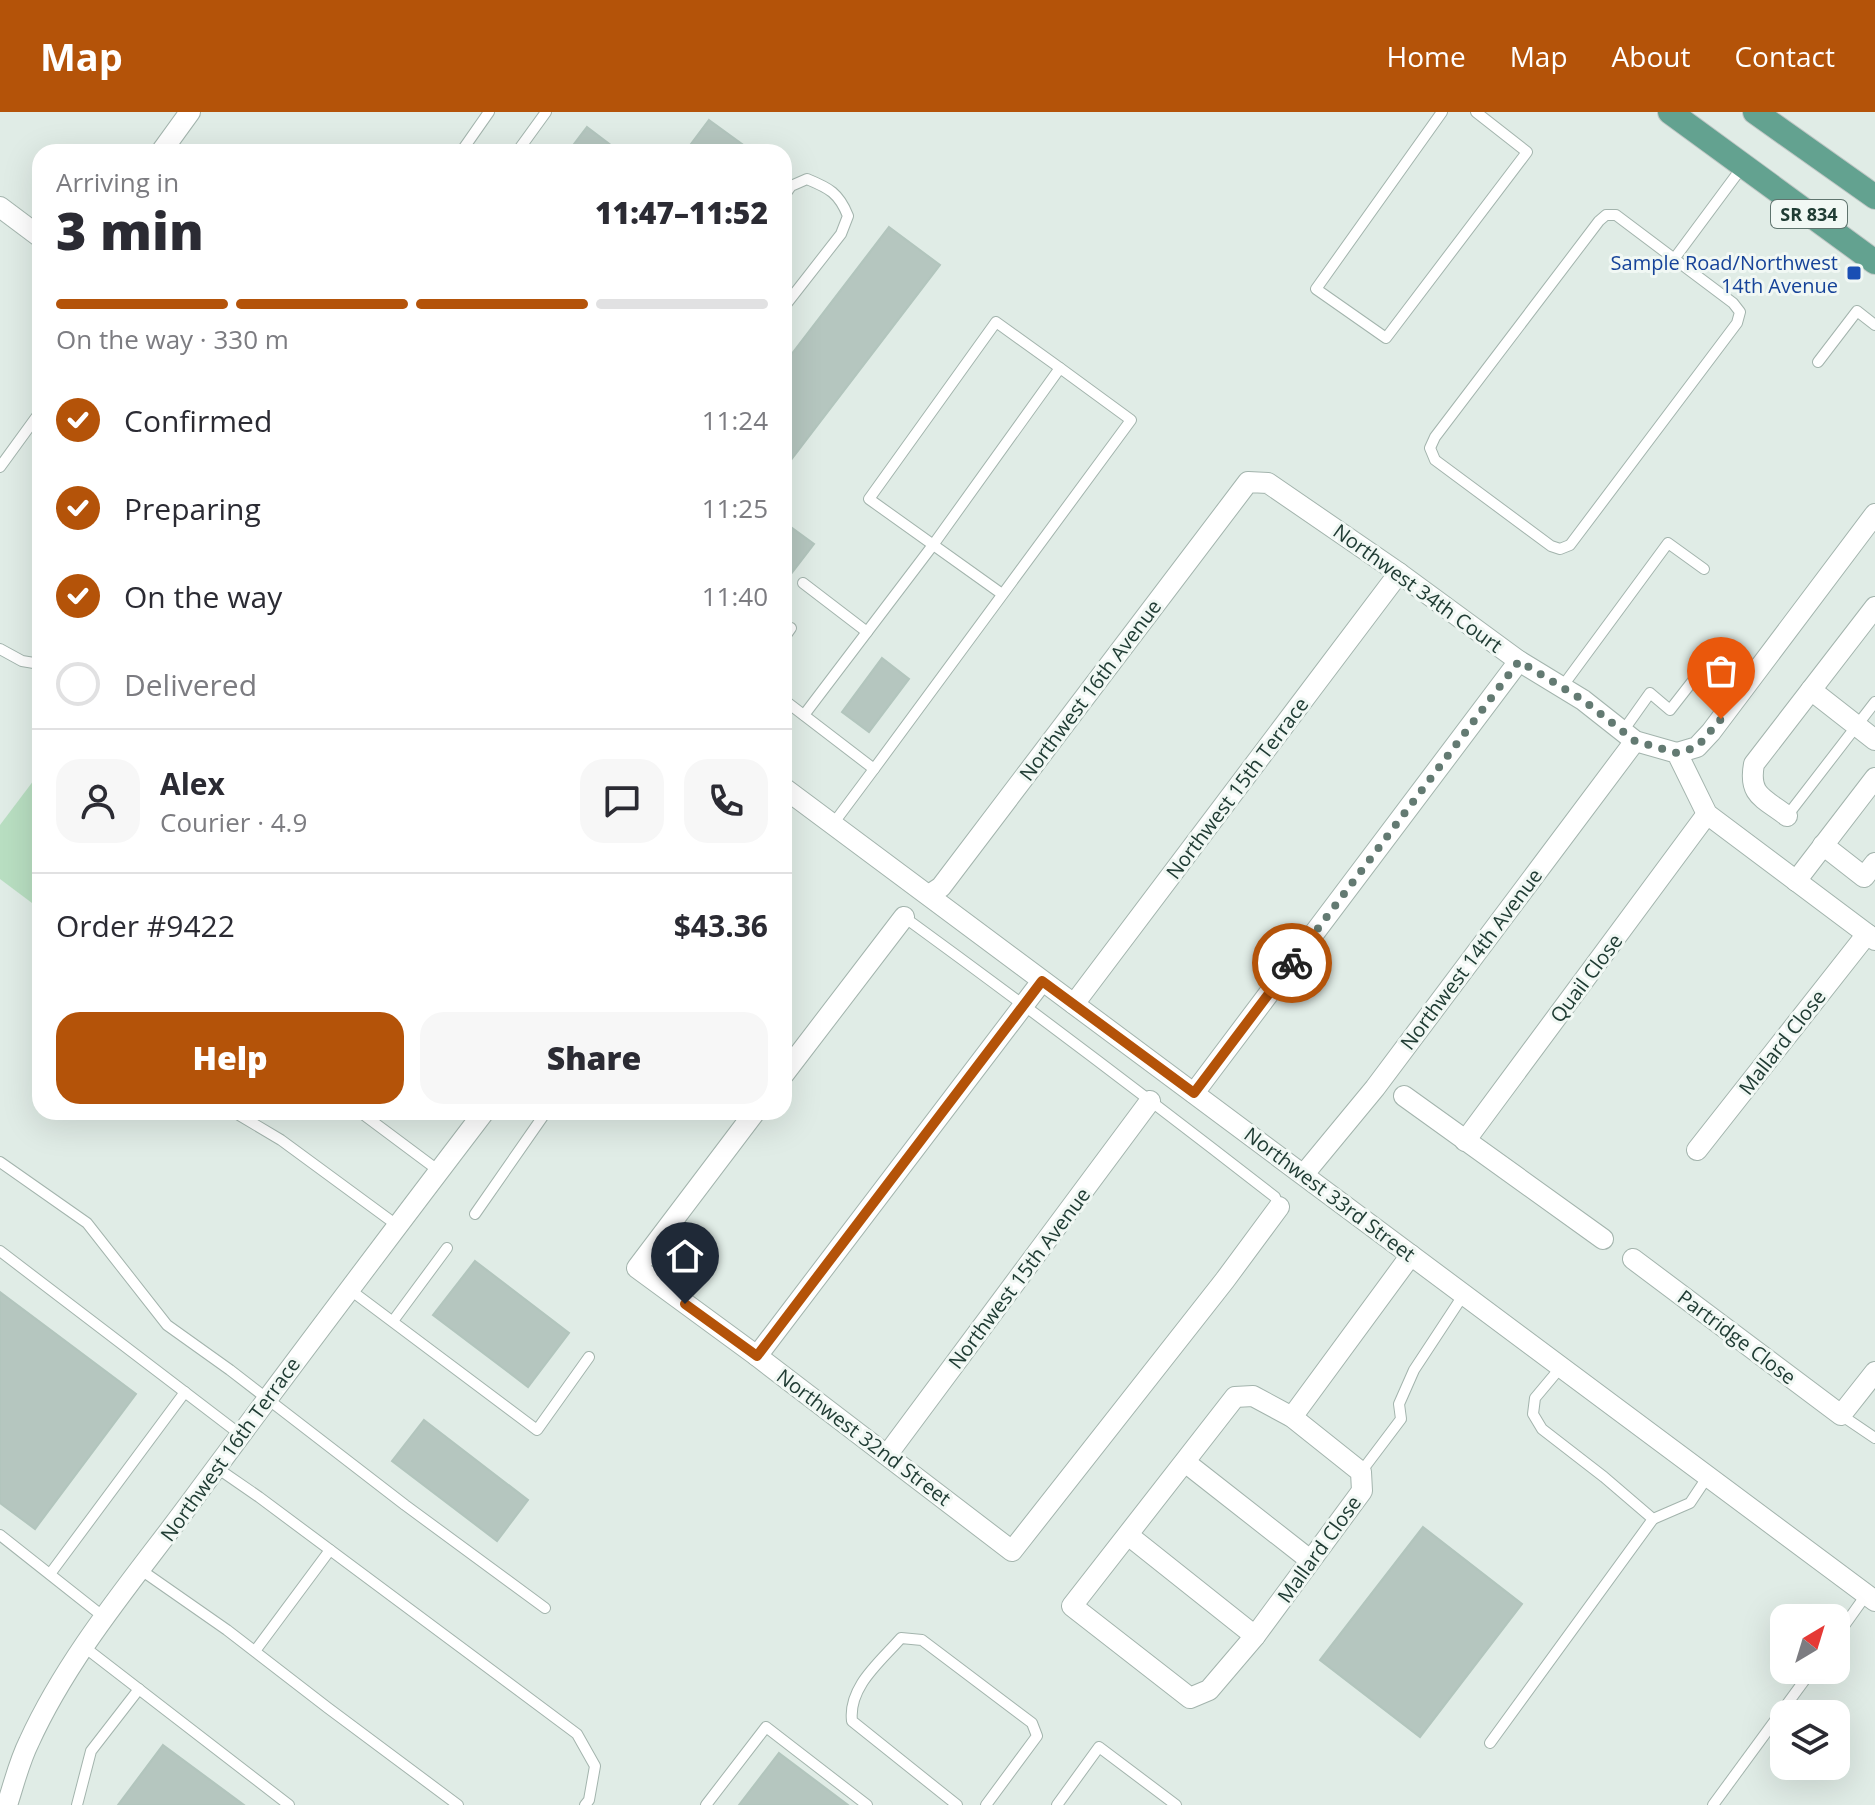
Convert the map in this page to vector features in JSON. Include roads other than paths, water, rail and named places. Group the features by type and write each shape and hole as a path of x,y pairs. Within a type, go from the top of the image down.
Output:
{"main road":[{"name":"SR 834","path":"1670,112 1875,262"},
{"name":"SR 834","path":"1755,112 1875,197"}],"street":[{"path":"167,144 190,112"},
{"path":"0,207 32,231"},
{"name":"Northwest 34th Court","path":"1248,482 1268,483 1519,661 1583,700 1629,736 1677,753"},
{"name":"Northwest 16th Avenue","path":"929,895 941,887 1248,482"},
{"path":"1871,937 1707,814 1677,753 1697,747 1711,732 1875,514"},
{"name":"Northwest 15th Terrace","path":"1074,1004 1399,573"},
{"path":"1787,816 1755,791 1751,780 1754,764 1875,607"},
{"path":"1194,1093 1519,661"},
{"path":"1811,690 1875,740"},
{"name":"Northwest 14th Avenue","path":"1304,1174 1375,1088 1629,736"},
{"path":"1796,881 1875,778"},
{"name":"Northwest 33rd Street","path":"792,794 1871,1598"},
{"name":"Quail Close","path":"1465,1141 1707,814"},
{"path":"1823,845 1864,877 1875,863"},
{"path":"792,1064 904,917"},
{"name":"Mallard Close","path":"1697,1150 1871,937"},
{"path":"757,1356 1042,981"},
{"path":"1404,1096 1603,1239"},
{"name":"Northwest 15th Avenue","path":"887,1455 1150,1101"},
{"name":"Northwest 16th Terrace","path":"7,1805 27,1744 55,1690 83,1646 478,1120"},
{"name":"Northwest 32nd Street","path":"749,1120 637,1268 1012,1551 1279,1207"},
{"path":"1292,1417 1411,1255"},
{"name":"Partridge Close","path":"1633,1259 1841,1415"},
{"path":"1841,1415 1875,1372"},
{"name":"Mallard Close","path":"1253,1396 1292,1417 1361,1472 1362,1491 1255,1636 1209,1690 1190,1698 1072,1606 1235,1397 1253,1396"},
{"path":"1185,1462 1310,1560"},
{"path":"1128,1535 1255,1636"}],"lane":[{"path":"467,144 489,112"},
{"path":"523,144 546,112"},
{"path":"1442,112 1316,289 1386,338 1527,152 1476,112"},
{"path":"1674,259 1743,166"},
{"path":"792,188 807,179 829,188 843,203 848,216 841,234 792,297"},
{"path":"1606,215 1616,215 1674,259 1733,303 1740,312 1737,323 1570,545 1560,549 1551,546 1435,460 1430,448 1435,437 1606,215"},
{"path":"1818,362 1857,311 1875,325"},
{"path":"833,824 1131,420 996,322 869,499 1002,594"},
{"path":"804,715 933,545 1060,368"},
{"path":"0,467 32,423"},
{"path":"1562,687 1668,543 1704,569"},
{"path":"803,583 867,632"},
{"path":"0,649 32,663"},
{"path":"1629,736 1650,693 1670,710 1695,678 1731,706"},
{"path":"1787,816 1875,702"},
{"path":"792,706 874,769"},
{"path":"904,917 1024,1004 1275,1197 1279,1207"},
{"path":"247,1120 281,1140 398,1226"},
{"path":"371,1120 439,1171"},
{"path":"475,1214 540,1120"},
{"path":"0,1162 87,1223 167,1325 545,1608"},
{"path":"393,1321 447,1248"},
{"path":"0,1251 241,1435"},
{"path":"349,1289 537,1430 589,1357"},
{"path":"1361,1472 1401,1419 1399,1404 1414,1370 1464,1294"},
{"path":"1561,1367 1535,1398 1533,1414 1542,1429 1653,1519"},
{"path":"50,1574 185,1392"},
{"path":"1841,1415 1875,1438"},
{"path":"217,1468 577,1734 595,1766 589,1800 585,1805"},
{"path":"1490,1743 1653,1519 1690,1503 1708,1476"},
{"path":"0,1535 105,1618"},
{"path":"255,1651 330,1550"},
{"path":"141,1570 255,1651 458,1805"},
{"path":"1850,1621 1871,1598"},
{"path":"957,1805 852,1721 850,1709 857,1689 901,1638 922,1640 1032,1723 1037,1736 986,1805"},
{"path":"83,1646 289,1805"},
{"path":"1713,1805 1802,1684"},
{"path":"77,1805 91,1751 139,1689"},
{"path":"706,1805 766,1727 867,1805"},
{"path":"1057,1805 1099,1747 1176,1805"}],"place":[{"name":"Sample Road/Northwest 14th Avenue","path":"1854,273"}]}
